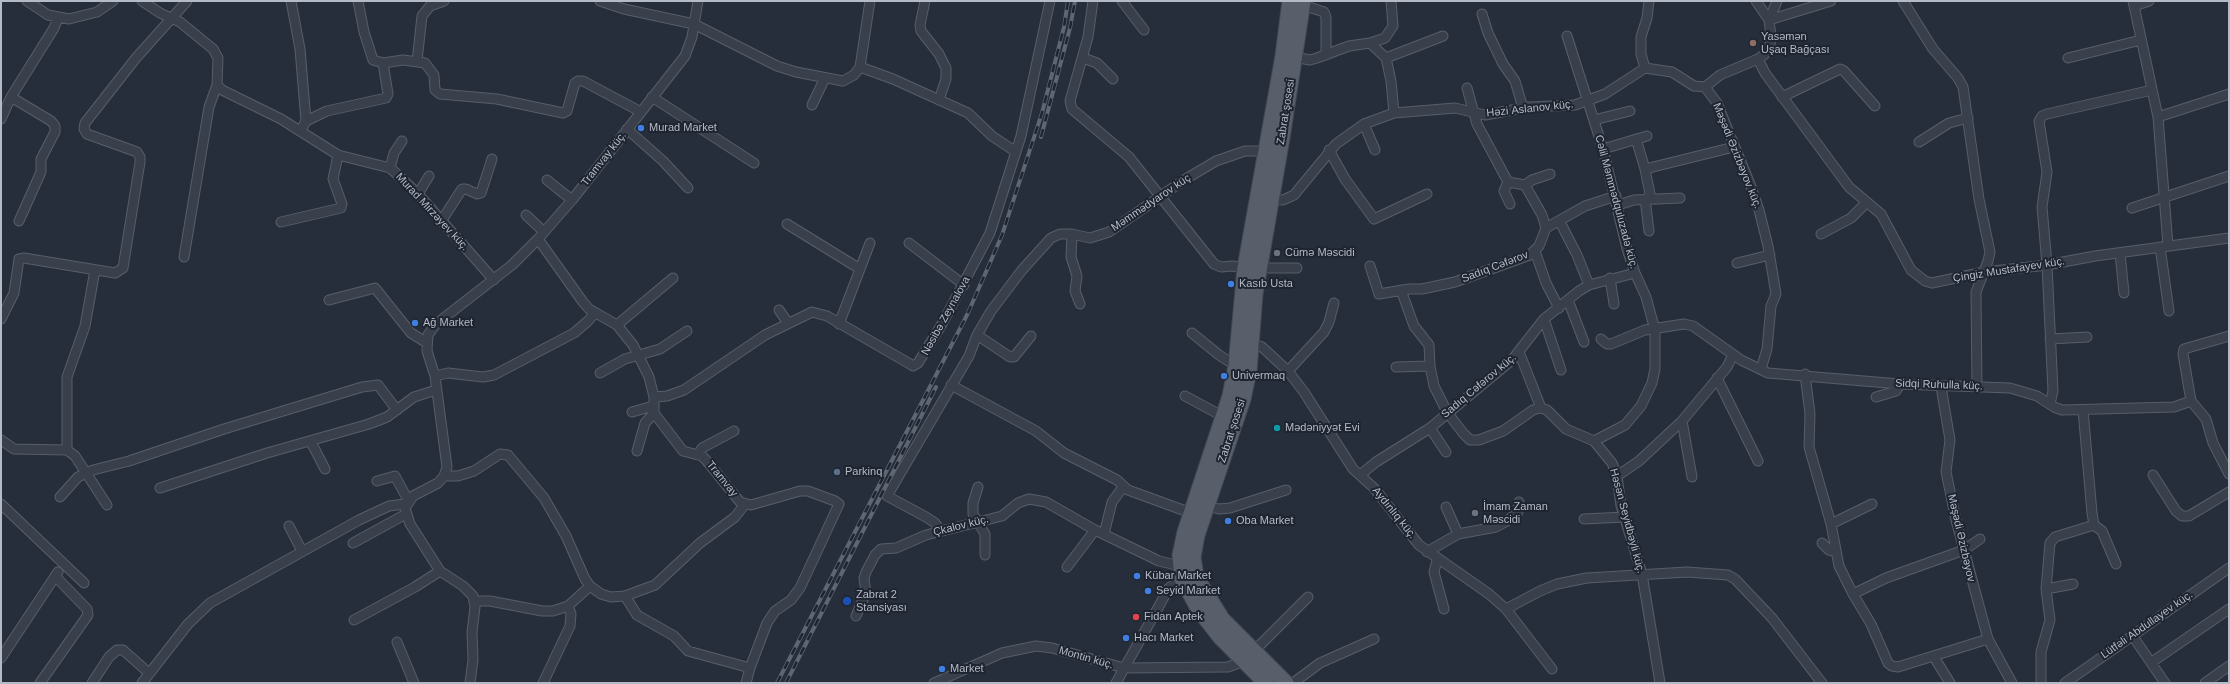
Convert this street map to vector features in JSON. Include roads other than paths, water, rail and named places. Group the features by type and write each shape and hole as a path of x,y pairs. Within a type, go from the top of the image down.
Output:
{"main road":[{"name":"Zabrat şosesi","path":"1286,683 1211,626 1189,594 1181,572 1182,544 1224,417 1236,366 1265,198 1294,58 1299,2"},
{"name":"Zabrat şosesi","path":"1265,198 1266,151 1299,2"},
{"name":"Zabrat şosesi","path":"1252,268 1249,371 1243,399 1194,547 1194,570 1196,577 1222,618 1266,683"}],"street":[{"path":"27,1 48,15 58,18 82,17 97,12 112,1"},
{"path":"142,1 180,22 213,49 218,58 217,85 209,107 184,257"},
{"path":"1,319 14,293 19,259 24,258 115,273 123,268 140,162 137,152 87,134 84,129 85,123 170,17 187,1"},
{"path":"291,1 300,49 306,121 301,130"},
{"path":"358,1 371,56 377,62 384,63 416,61 425,63 434,75 435,90 440,94 496,99 563,113 567,111 575,83 578,80 583,81 641,112"},
{"path":"416,61 424,11 444,1"},
{"path":"600,1 624,9 694,24 777,66 840,81 849,79 860,67 870,1"},
{"name":"Tramvay küç.","path":"427,343 428,335 436,324 494,280 541,236 572,200 684,56 689,46 698,1"},
{"path":"925,1 920,26 921,31 939,54 946,68 946,79 939,100"},
{"name":"Nəsibə Zeynalova","path":"632,412 654,405 667,396 684,390 765,335 788,322 812,312 823,315 910,364 915,365 924,356 964,285 990,233 1029,106 1050,1"},
{"path":"1093,1 1088,37 1070,101 1072,109 1118,147 1161,195 1217,267 1297,268"},
{"path":"1122,1 1144,30"},
{"path":"1294,58 1310,60 1349,46 1370,43 1385,38 1390,34 1393,26 1391,1"},
{"path":"1649,1 1647,18 1641,37 1641,54 1645,68 1672,72 1694,86 1705,87 1732,68 1758,59 1765,54 1770,45 1769,20 1777,1"},
{"path":"1756,1 1769,20"},
{"path":"1769,20 1831,1"},
{"path":"1903,1 1933,49 1958,78 1963,87 1979,199 1990,252 1976,292 1977,387"},
{"path":"2149,1 2134,4 2158,117 2164,199 2164,247 2169,311"},
{"path":"1299,2 1324,12 1326,17 1326,55"},
{"path":"1482,14 1488,33 1503,64 1515,81 1523,108"},
{"path":"1,119 11,97 54,28 58,18"},
{"path":"1386,58 1443,36"},
{"name":"Cəlil Məmmədquluzadə küç.","path":"1567,36 1603,149 1617,201 1627,249 1635,273 1646,297 1655,330 1655,369 1652,383 1641,406 1625,425 1594,440"},
{"path":"2068,58 2141,40"},
{"path":"1370,43 1386,58 1390,76 1394,112"},
{"path":"1083,58 1097,63 1113,79"},
{"name":"Çingiz Mustafayev küç.","path":"1758,59 1782,97 1849,187 1881,214 1911,270 1918,278 1932,283 1984,272 2047,265 2229,238"},
{"path":"306,121 327,111 386,98 388,94 384,63"},
{"path":"860,67 893,79 968,113 992,136 1016,152"},
{"name":"Həzi Aslanov küç.","path":"1265,198 1283,200 1294,195 1329,150 1364,124 1394,112 1455,108 1473,114 1485,115 1523,108 1564,106 1588,102 1605,94 1645,68"},
{"path":"1782,97 1840,69 1844,70 1875,106"},
{"path":"812,105 825,78"},
{"name":"Murad Mirzəyev küç.","path":"217,85 222,90 301,130 338,155 390,168 418,194 494,280"},
{"name":"Məşədi Əzizbəyov küç.","path":"1705,87 1717,103 1759,210 1770,255 1776,294 1771,306 1767,349 1761,368"},
{"path":"1467,88 1477,124 1508,182"},
{"path":"2050,404 2053,391 2047,265 2042,207 2046,172 2039,121 2042,116 2152,90"},
{"path":"2158,117 2229,94"},
{"path":"11,97 50,121 55,126 55,132 41,159 41,172 19,221"},
{"path":"652,97 754,163"},
{"path":"1594,120 1630,111"},
{"path":"1919,142 1949,123 1968,118"},
{"path":"1364,124 1375,150"},
{"path":"627,129 663,161 688,188"},
{"path":"1603,149 1648,136"},
{"path":"1636,139 1645,169 1649,231"},
{"path":"390,168 394,152 402,141"},
{"path":"1645,169 1734,147"},
{"path":"1329,150 1346,179 1374,219 1427,194"},
{"name":"Məmmədyarov küç","path":"941,531 935,523 926,517 887,496 969,356 977,335 1003,294 1022,270 1051,238 1060,234 1072,234 1090,238 1109,232 1161,195 1216,161 1245,151 1266,151"},
{"path":"281,222 341,208 342,204 333,179 338,155"},
{"path":"442,220 462,189 466,189 477,194 481,193 492,158"},
{"path":"1508,182 1525,185 1532,180 1550,174"},
{"path":"418,194 429,176"},
{"path":"2132,208 2164,199 2229,176"},
{"path":"547,180 572,200"},
{"path":"1508,182 1504,191 1510,204"},
{"path":"1525,185 1542,215 1546,228 1560,222 1585,206 1617,201 1680,198"},
{"path":"1821,234 1851,218 1867,202"},
{"name":"Tramvay","path":"526,215 583,302 595,312 617,326 639,355 649,377 654,405 683,451 698,455 706,460 735,497 745,504 752,505 800,491 808,491 836,501 839,504 800,588 791,600 775,611 767,623 746,683"},
{"path":"1560,222 1577,255 1589,285"},
{"path":"787,224 860,269"},
{"name":"Sadıq Cəfərov","path":"1370,266 1379,294 1401,290 1422,289 1455,282 1535,251 1546,228"},
{"path":"1072,234 1071,257 1077,276 1075,291 1080,304"},
{"path":"839,324 870,243"},
{"path":"909,243 964,285"},
{"path":"1535,251 1546,283 1558,308"},
{"path":"2120,253 2124,293"},
{"path":"1737,263 1770,255"},
{"path":"67,450 67,377 85,326 95,270"},
{"name":"Sadıq Cəfərov küç.","path":"1360,475 1376,462 1430,428 1447,412 1512,360 1544,319 1568,300 1589,285 1610,278 1635,273"},
{"path":"617,326 672,278"},
{"path":"1610,278 1614,304"},
{"path":"142,683 188,624 210,603 302,551 389,506 407,502 438,483 444,476 447,467 446,455 435,376 427,343 410,333 375,288 329,300"},
{"path":"1401,290 1414,326 1429,345 1430,366 1434,386 1447,412 1470,440 1479,440 1503,431 1533,410 1541,408 1547,410 1566,429 1594,440"},
{"path":"1568,300 1584,342"},
{"path":"1288,371 1324,332 1330,322 1334,303"},
{"path":"778,310 788,322"},
{"path":"435,376 448,373 483,377 494,375 574,333 588,322 595,312"},
{"path":"1544,319 1561,370"},
{"name":"Sidqi Ruhulla küç.","path":"1601,339 1607,344 1611,344 1634,334 1684,324 1693,326 1733,355 1778,374 1805,374 1941,387 2010,388 2037,396 2062,410 2174,407 2191,402"},
{"path":"600,374 624,359 660,349 687,331"},
{"path":"1192,333 1219,355 1236,366"},
{"path":"977,335 1010,357 1014,357 1031,336"},
{"path":"2229,336 2184,349 2183,354 2191,402 2206,419 2214,443 2229,474"},
{"path":"2050,339 2087,337"},
{"name":"Aydınlıq küç.","path":"1251,343 1262,348 1288,371 1304,392 1353,469 1374,488 1419,545 1437,560 1488,594 1506,609 1552,669"},
{"path":"1519,352 1541,408"},
{"path":"1617,476 1639,461 1682,420 1727,367 1733,355"},
{"path":"1396,367 1430,366"},
{"path":"1805,374 1810,414 1809,447 1836,552 1842,572 1853,594 1864,610 1888,663 1892,666 1898,667 1988,639"},
{"path":"1717,378 1758,462"},
{"path":"1876,397 1896,391 1900,384"},
{"path":"60,497 78,477 85,473 371,385 378,385 383,389 397,410"},
{"path":"951,385 1036,431 1057,448 1111,476 1123,487 1136,494 1191,513"},
{"name":"Məşədi Əzizbəyov","path":"1941,387 1950,440 1946,472 1964,550 1988,639 2012,683"},
{"path":"160,488 267,453 311,442 378,421 397,410 414,397 436,390"},
{"path":"1185,396 1224,417"},
{"path":"638,451 646,423 654,405"},
{"path":"2083,410 2094,525 2102,531 2116,564"},
{"path":"1682,420 1692,477"},
{"path":"1430,428 1446,452"},
{"path":"698,455 709,444 734,431"},
{"path":"1,440 14,449 67,450 75,456 107,505"},
{"name":"Həsən Seyidbəyli küç.","path":"1594,440 1612,463 1617,476 1619,495 1642,574 1660,683"},
{"path":"311,442 325,469"},
{"path":"444,476 458,476 474,471 500,454 508,455 544,498 566,536 580,570 590,586 601,594 610,597 626,596 655,585 700,543 735,517 745,504"},
{"path":"2154,475 2176,511 2182,516 2189,516 2229,492"},
{"path":"378,481 395,476 407,502 406,514 440,571 468,590 474,601 473,660 470,683"},
{"path":"978,487 973,504 973,514 985,534 985,555"},
{"path":"1104,534 1112,502 1123,487"},
{"path":"1207,506 1219,509 1230,508 1286,490"},
{"name":"Çkalov küç.","path":"856,616 866,593 864,578 866,572 875,555 881,550 904,546 922,537 941,531 1002,516 1022,501 1036,499 1046,502 1095,530 1181,572"},
{"path":"1427,552 1458,534 1496,527 1508,521 1518,512 1519,502"},
{"path":"1,504 84,583"},
{"path":"1830,524 1872,504"},
{"path":"1446,507 1458,534"},
{"path":"353,543 406,514"},
{"path":"1584,519 1625,517"},
{"path":"2041,683 2041,652 2050,620 2046,589 2052,540 2055,537 2094,525"},
{"path":"289,526 302,551"},
{"path":"1067,567 1095,530"},
{"path":"1853,594 1886,578 1964,550 1980,539"},
{"path":"1822,543 1829,550 1836,552"},
{"path":"1437,560 1434,572 1444,609"},
{"path":"1,658 63,564"},
{"name":"Lütfəli Abdullayev küç.","path":"2065,683 2229,568"},
{"path":"354,620 415,587 440,571"},
{"path":"1116,683 1169,588 1181,572"},
{"path":"1506,609 1528,596 1557,584 1587,578 1642,574 1711,573 1728,575 1735,579 1772,618 1822,683"},
{"path":"40,683 88,615 87,609 55,576"},
{"path":"2046,589 2073,584"},
{"path":"474,601 490,601 542,611 568,606 590,586"},
{"path":"626,596 637,615 674,636 688,651 750,668"},
{"path":"1249,656 1308,597"},
{"path":"542,683 570,626 571,614 568,606"},
{"path":"2152,662 2229,609"},
{"path":"2132,635 2165,683"},
{"path":"1293,683 1320,663 1374,639"},
{"path":"397,642 414,683"},
{"name":"Montin küç.","path":"934,683 947,680 1002,653 1036,646 1052,648 1124,668 1228,667 1249,656"},
{"path":"92,683 109,657 117,650 123,650 149,673"},
{"path":"1934,657 1950,683"},
{"path":"2205,683 2229,666"}],"railway":[{"path":"777,683 967,315 1002,235 1042,113 1064,27 1068,1"},
{"path":"1041,137 1070,28 1075,1"},
{"path":"786,683 936,387"}],"place":[{"name":"Yasəmən Uşaq Bağçası","path":"1753,43"},
{"name":"Murad Market","path":"641,128"},
{"name":"Cümə Məscidi","path":"1277,253"},
{"name":"Kasıb Usta","path":"1231,284"},
{"name":"Ağ Market","path":"415,323"},
{"name":"Univermaq","path":"1224,376"},
{"name":"Mədəniyyət Evi","path":"1277,428"},
{"name":"Parkinq","path":"837,472"},
{"name":"İmam Zaman Məscidi","path":"1475,513"},
{"name":"Oba Market","path":"1228,521"},
{"name":"Kübar Market","path":"1137,576"},
{"name":"Seyid Market","path":"1148,591"},
{"name":"Zabrat 2 Stansiyası","path":"847,601"},
{"name":"Fidan Aptek","path":"1136,617"},
{"name":"Hacı Market","path":"1126,638"},
{"name":"Market","path":"942,669"}]}
